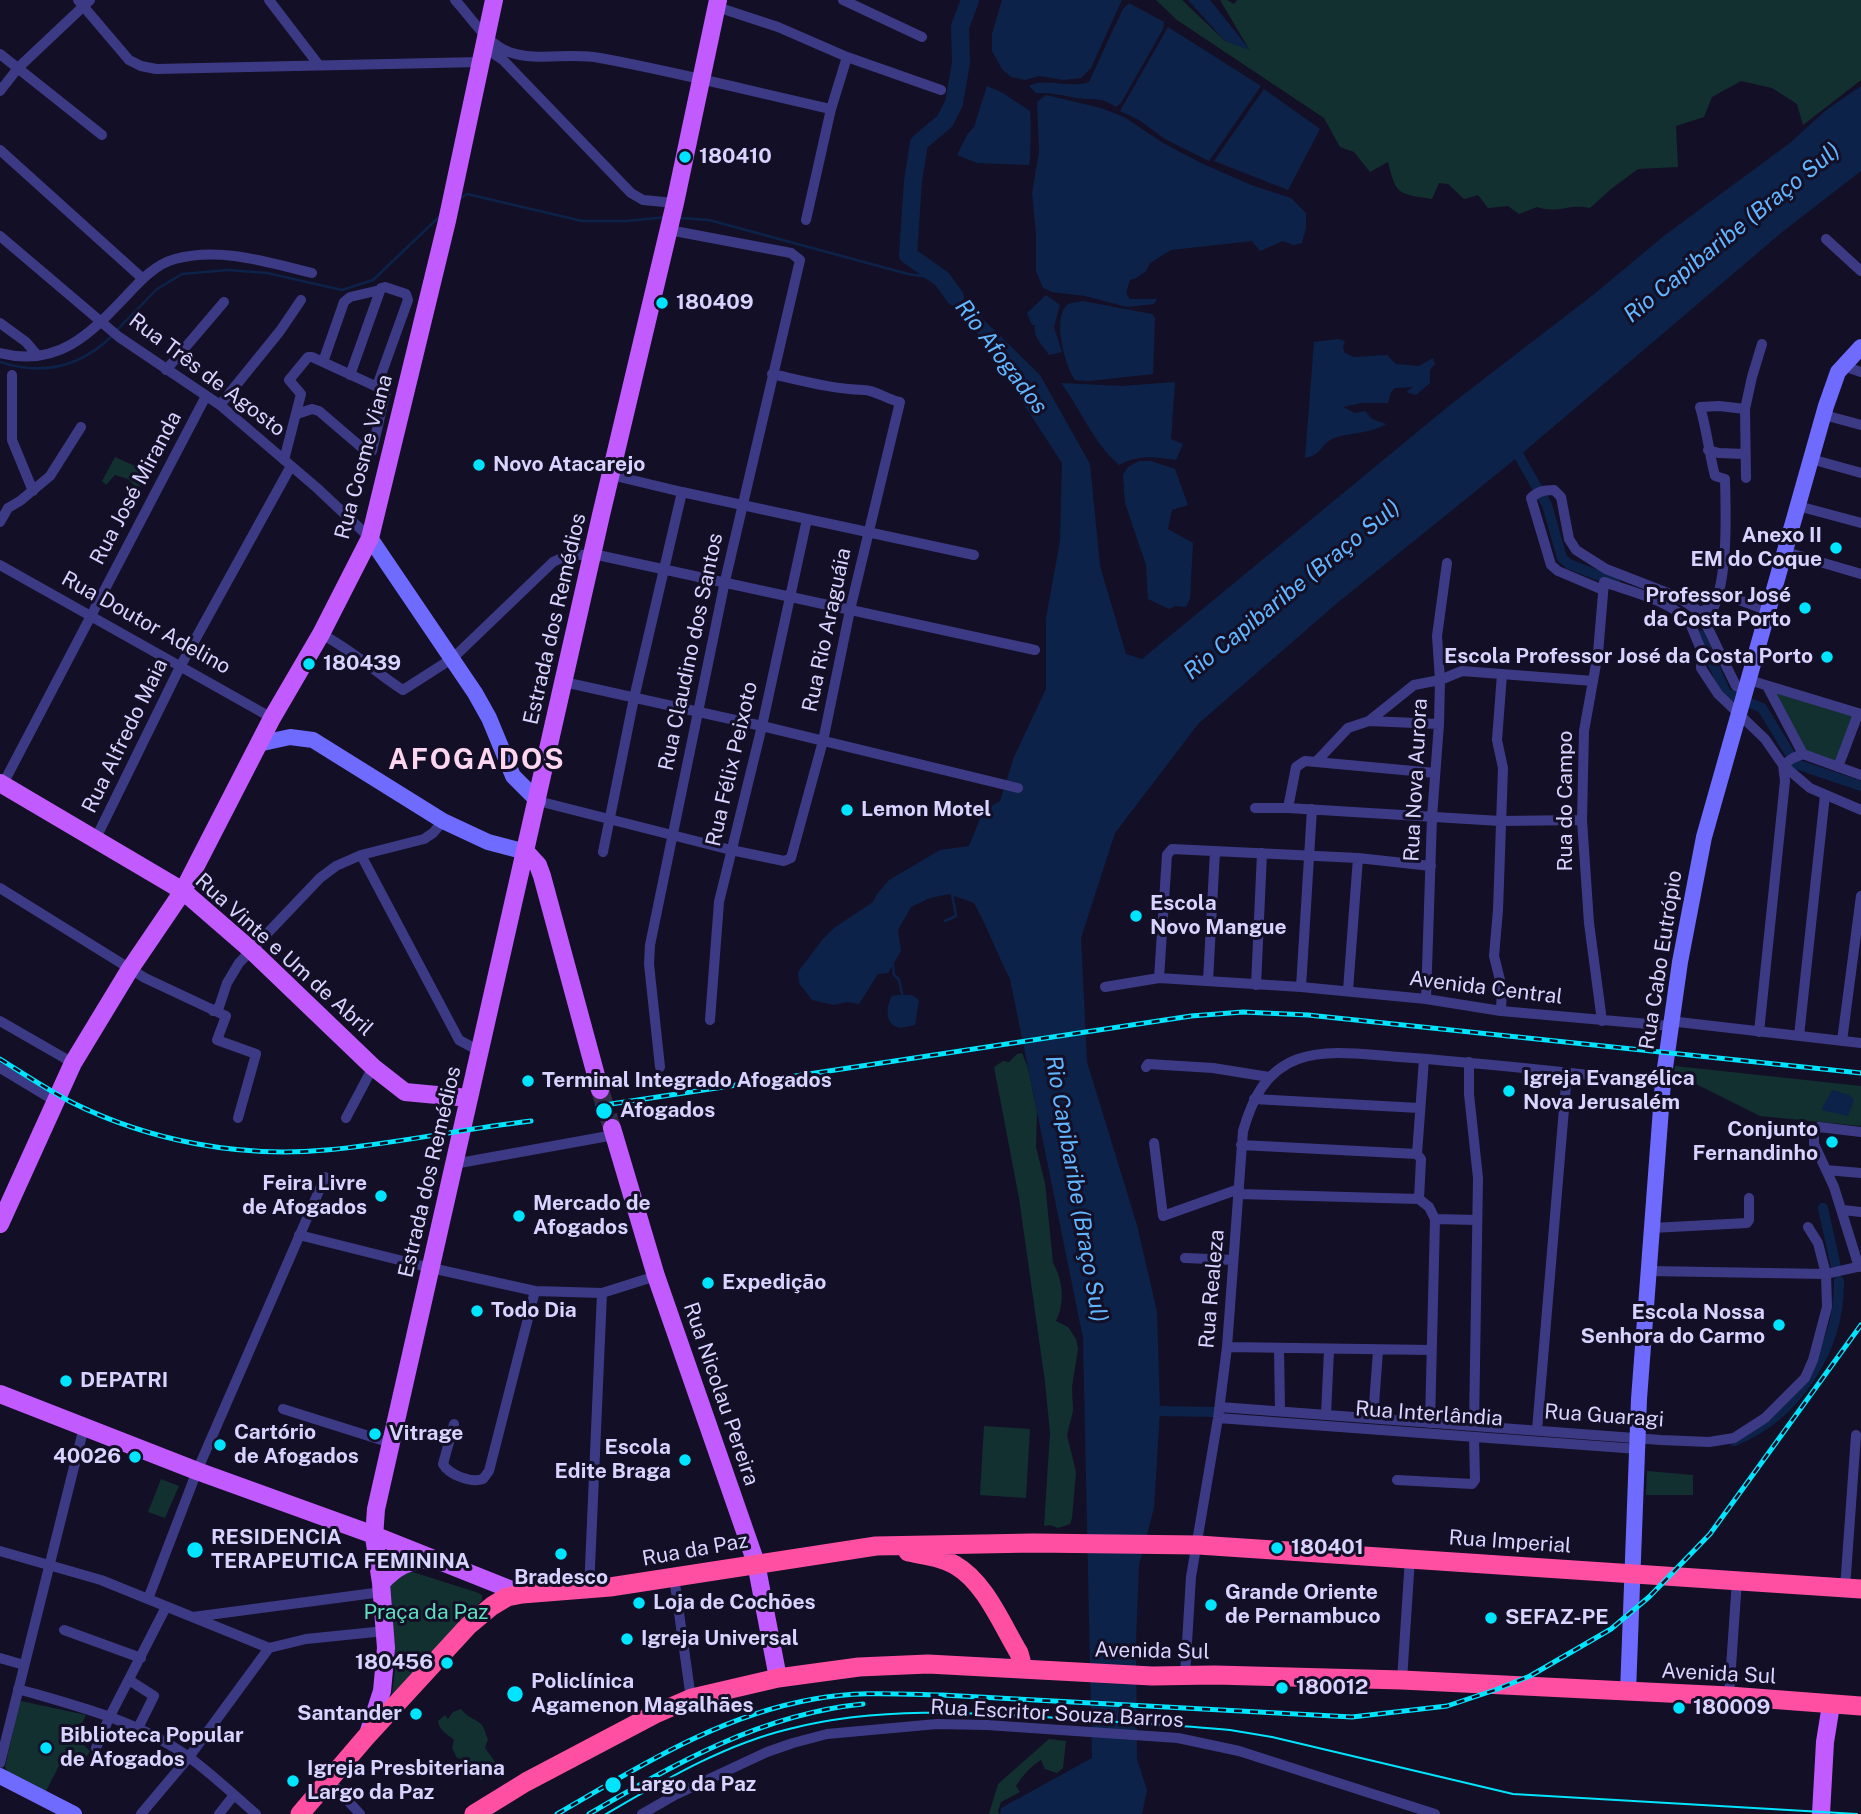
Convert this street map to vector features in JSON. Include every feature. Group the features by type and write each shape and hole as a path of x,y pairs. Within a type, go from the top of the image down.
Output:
{"highway":[{"name":"Rua da Paz","path":"522,1594 589,1590 876,1546 1033,1543"},
{"name":"Rua Imperial","path":"1033,1543 1198,1545 1853,1589"},
{"path":"876,1546 936,1558 957,1566 967,1574 982,1591 1019,1653 1021,1660 1017,1668"},
{"path":"300,1814 468,1626 507,1597 522,1594"},
{"name":"Avenida Sul","path":"474,1814 526,1782 655,1714 691,1699 829,1669 915,1664 1152,1676 1402,1680 1729,1696 1830,1712 1861,1706"}],"main road":[{"name":"Rua Cosme Viana","path":"0,1224 6,1196 73,1063 130,969 183,891 258,744 321,634 370,538 452,199 494,0"},
{"name":"Estrada dos Remédios","path":"374,1535 376,1509 611,474 672,218 718,4"},
{"name":"Rua Vinte e Um de Abril","path":"1,783 183,891 251,950 373,1068 395,1085 411,1093 469,1098"},
{"path":"526,852 538,864 542,876 600,1090"},
{"name":"Rua Nicolau Pereira","path":"613,1132 656,1276 756,1563 778,1678"},
{"name":"Rua da Paz","path":"0,1394 197,1471 374,1535 522,1594"},
{"path":"366,1737 382,1691 386,1648 374,1535"},
{"path":"381,1588 402,1564 432,1559"},
{"path":"1821,1814 1825,1742 1830,1712"},
{"path":"1826,1814 1831,1744 1830,1712"}],"street":[{"path":"269,0 318,64"},
{"path":"455,0 484,48"},
{"path":"843,0 855,3 922,37"},
{"path":"0,91 18,68 84,2 129,60 156,69 318,64 501,48 637,197 672,218"},
{"path":"718,4 847,57 941,90"},
{"path":"0,54 102,135"},
{"path":"507,56 597,57 831,109"},
{"path":"806,220 831,109 847,57"},
{"path":"0,150 142,278"},
{"name":"Rua Claudino dos Santos","path":"660,1067 649,964 650,945 725,581 800,260 791,253 672,218"},
{"name":"Rua Três de Agosto","path":"0,236 119,337 220,405 370,538 453,658 489,719 513,776 537,801"},
{"path":"1826,239 1861,271"},
{"path":"0,353 12,356 37,355 70,347 104,323 142,278 166,262 177,259 220,254 312,273"},
{"path":"323,362 344,302 350,297 385,287 407,294 408,300 377,386"},
{"path":"350,375 380,290"},
{"path":"220,405 302,300"},
{"path":"166,370 224,302"},
{"path":"0,323 26,342 37,355"},
{"path":"1746,478 1745,409 1762,344"},
{"name":"Rua Cabo Eutrópio","path":"1628,1692 1638,1443 1663,1082 1698,862 1835,379 1861,347"},
{"path":"308,357 350,375 386,391 370,453 363,451 319,411 312,409 297,414 301,394 289,381 308,357"},
{"path":"1843,366 1861,372"},
{"name":"Rua Rio Araguáia","path":"731,850 784,861 793,854 823,741 850,610 900,402 866,389 857,391 830,388 772,374"},
{"path":"12,375 12,440 33,491"},
{"name":"Rua José Miranda","path":"1,783 206,396"},
{"path":"1745,409 1719,405 1700,407 1708,433 1708,450 1715,476 1726,479 1726,515 1720,595 1713,609 1694,618 1670,607 1558,571 1551,565 1531,498 1540,492 1554,490 1560,497 1569,538 1576,550 1606,569 1678,597 1694,618 1736,686 1767,686 1860,714 1838,767"},
{"name":"Rua Alfredo Maia","path":"95,839 180,667 288,463 297,414"},
{"path":"1824,415 1861,425"},
{"path":"0,522 8,508 33,491 55,468 81,427"},
{"path":"1708,450 1744,454"},
{"path":"1811,459 1861,473"},
{"path":"611,474 682,492 974,555"},
{"path":"603,852 634,698 682,492"},
{"path":"1798,506 1861,523"},
{"name":"Rua Félix Peixoto","path":"710,1020 719,902 762,726 807,519"},
{"path":"1786,552 1861,574"},
{"path":"321,634 338,643 376,674 403,690 453,658 553,562 566,556 593,554 1035,650"},
{"name":"Rua Nova Aurora","path":"1426,999 1432,817 1439,724 1437,636 1447,563"},
{"name":"Rua Doutor Adelino","path":"0,565 272,718"},
{"name":"Rua do Campo","path":"1602,1021 1589,923 1582,820 1584,731 1598,653 1603,586"},
{"path":"1720,595 1769,611"},
{"path":"1694,618 1702,652 1701,668 1718,694 1765,738 1783,765 1810,788 1861,810"},
{"path":"1316,762 1348,728 1369,721 1414,685 1440,680 1462,671 1593,681"},
{"path":"1501,1011 1502,988 1493,956 1498,910 1503,768 1497,740 1502,674"},
{"path":"564,682 762,726 1018,788"},
{"path":"1767,686 1803,754 1861,775"},
{"path":"1369,721 1439,724"},
{"path":"258,744 290,737 313,740 443,821 488,842 526,852"},
{"path":"1783,765 1803,754"},
{"path":"1288,808 1296,767 1305,761 1435,774"},
{"path":"1759,1032 1785,780 1783,765"},
{"path":"1799,1036 1825,794"},
{"path":"537,801 731,850"},
{"path":"1255,808 1500,821 1582,820"},
{"path":"1301,987 1312,809"},
{"path":"213,1011 219,1007 233,971 320,878 336,866 361,855 424,839 443,821"},
{"path":"1159,978 1167,855 1172,849 1357,858 1431,866"},
{"path":"1208,981 1215,851"},
{"path":"1256,985 1262,853"},
{"path":"361,855 460,1040 466,1046 481,1052"},
{"path":"1348,990 1357,858"},
{"path":"0,888 130,969 226,1016 217,1040 256,1054 237,1118"},
{"path":"1842,1041 1861,896"},
{"name":"Avenida Central","path":"1105,987 1159,978 1348,990 1501,1011 1671,1026 1678,1022 1861,1043"},
{"path":"0,1021 73,1063"},
{"name":"Rua Realeza","path":"1185,1675 1191,1577 1219,1413 1227,1347 1241,1145 1254,1099 1269,1077 1299,1059 1316,1054 1424,1059"},
{"path":"1419,1199 1421,1159 1417,1154 1424,1059 1663,1082"},
{"path":"1397,1480 1472,1484 1475,1480 1478,1178 1469,1094 1469,1062"},
{"path":"1146,1067 1148,1064 1213,1068 1269,1077"},
{"path":"0,1068 55,1101"},
{"path":"346,1118 373,1068"},
{"path":"1536,1430 1567,1073"},
{"path":"1254,1099 1419,1108"},
{"path":"1649,1271 1826,1274 1860,1266 1843,1210 1814,1144 1813,1135 1816,1128 1861,1132"},
{"path":"454,1164 613,1132"},
{"path":"1154,1143 1163,1216 1239,1191 1419,1199 1429,1207 1435,1219 1430,1423"},
{"path":"1241,1145 1417,1154"},
{"path":"1826,1170 1861,1173"},
{"path":"148,1599 197,1471 325,1177"},
{"path":"1652,1228 1747,1223 1749,1198"},
{"path":"1843,1210 1861,1212"},
{"path":"1435,1219 1477,1220"},
{"name":"Rua Guaragi","path":"1219,1413 1280,1411 1430,1423 1474,1431 1536,1430 1638,1443 1721,1442 1750,1430 1794,1392 1810,1371 1827,1307 1826,1274 1818,1242 1808,1227"},
{"path":"299,1234 534,1291 602,1293 656,1276"},
{"path":"1185,1258 1233,1260"},
{"path":"454,1424 444,1468 476,1481 483,1479 488,1471 534,1291"},
{"path":"589,1590 602,1293"},
{"path":"1227,1347 1431,1350"},
{"path":"1279,1349 1280,1411"},
{"path":"1326,1415 1329,1350"},
{"path":"1373,1418 1378,1351"},
{"path":"283,1409 391,1443"},
{"name":"Rua Interlândia","path":"1219,1413 1638,1443"},
{"path":"0,1763 83,1427"},
{"name":"Rua Imperial","path":"1853,1589 1856,1435"},
{"path":"0,1551 101,1580 269,1648 306,1639 384,1630"},
{"path":"1402,1680 1410,1558"},
{"path":"674,1577 691,1699"},
{"path":"1729,1696 1737,1580"},
{"path":"191,1617 381,1588"},
{"path":"96,1748 166,1606"},
{"path":"64,1630 141,1658"},
{"path":"141,1814 189,1757 269,1648"},
{"path":"0,1658 24,1665"},
{"path":"130,1680 154,1696 138,1728"},
{"path":"18,1689 110,1716 138,1728 189,1757 256,1814"},
{"name":"Rua Escritor Souza Barros","path":"642,1814 675,1795 767,1752 827,1734 937,1724 1178,1738 1239,1751 1434,1814"},
{"path":"0,1776 74,1814"},
{"path":"330,1781 360,1814"},
{"path":"219,1814 234,1796"}],"green space":[{"path":"1156,0 1182,0 1225,41 1249,49 1220,0 1234,4 1237,0 1861,0 1861,80 1803,125 1797,104 1772,88 1741,81 1712,97 1704,117 1676,126 1678,167 1638,169 1590,208 1537,207 1519,214 1508,206 1488,208 1478,195 1464,199 1448,184 1439,183 1432,199 1405,194 1396,187 1388,162 1370,172 1354,152 1340,147 1324,118 1177,20"},
{"path":"115,457 148,472 146,484 136,487 128,479 115,475 106,485 102,481"},
{"path":"1772,688 1856,712 1835,770 1806,755"},
{"path":"1022,1053 1028,1068 1037,1112 1036,1147 1045,1183 1053,1263 1061,1284 1061,1307 1056,1321 1068,1327 1076,1339 1078,1349 1072,1387 1073,1411 1067,1435 1076,1472 1072,1518 1070,1524 1058,1528 1044,1526 1050,1433 1045,1382 1019,1198 994,1067 1003,1061 1009,1062"},
{"path":"1675,1066 1861,1086 1861,1126 1760,1116 1674,1073"},
{"path":"984,1426 1030,1429 1026,1498 980,1495"},
{"path":"1647,1471 1693,1475 1693,1495 1646,1495"},
{"path":"161,1479 179,1486 165,1518 148,1512"},
{"name":"Praça da Paz","path":"406,1570 476,1592 482,1595 482,1600 391,1703 395,1670 389,1583"},
{"path":"21,1701 86,1715 75,1737 90,1751 80,1768 63,1758 45,1793 8,1772 5,1767"},
{"path":"461,1709 483,1726 488,1739 485,1748 496,1763 481,1780 467,1760 457,1758 452,1748 454,1740 442,1730 438,1721 445,1715 448,1719 453,1712"},
{"path":"1049,1739 1066,1741 1063,1768 1057,1773 1045,1769 1041,1760 1030,1768 1016,1786 1020,1792 1001,1802 999,1814 989,1814 998,1784"}],"water":[{"path":"1002,0 1122,0 1091,68 1081,78 1064,80 1039,76 1025,80 1011,77 1002,69 992,51 992,34"},
{"path":"1188,0 1210,0 1250,50 1225,41"},
{"path":"1129,3 1164,22 1163,29 1121,103 1116,107 1100,100 1036,93 1029,86 1042,83 1089,82 1123,9"},
{"path":"1168,27 1261,86 1209,161 1165,139 1139,120 1120,111"},
{"path":"987,86 1030,111 1029,165 977,163 957,155 974,127"},
{"name":"Rio Capibaribe (Braço Sul)","path":"1861,86 1861,171 1781,233 1519,456 1336,604 1198,724 1115,833 1081,938 1087,1062 1137,1225 1157,1312 1160,1411 1154,1508 1139,1565 1136,1642 1137,1759 1147,1790 1142,1814 1000,1814 1001,1808 1092,1758 1083,1338 1010,979 974,903 949,894 930,898 911,907 898,930 901,951 888,973 878,974 859,1004 847,1002 834,1005 812,1000 799,983 798,972 822,940 834,928 873,902 889,880 940,850 969,846 983,811 1000,801 1014,757 1046,689 1046,618 1060,541 1062,463 942,279 1040,375 1090,464 1100,566 1126,654 1142,659 1450,405 1593,295 1665,235 1790,143 1825,111"},
{"path":"1264,89 1320,129 1288,190 1214,161"},
{"path":"1046,95 1101,108 1124,117 1163,143 1201,163 1251,185 1291,198 1306,213 1302,243 1293,245 1283,241 1260,251 1252,241 1171,250 1150,263 1146,271 1130,280 1126,293 1130,299 1157,299 1154,304 1127,307 1043,288 1036,271 1032,193 1039,152 1037,102"},
{"path":"1046,295 1060,305 1054,327 1062,352 1049,355 1037,338 1035,325 1032,325 1027,313"},
{"path":"1083,301 1152,314 1155,318 1153,374 1075,380 1064,354 1061,320 1067,305"},
{"path":"1338,339 1345,341 1345,353 1354,357 1387,355 1396,364 1419,366 1433,358 1435,364 1430,370 1430,383 1416,395 1406,392 1413,387 1395,388 1388,403 1362,403 1343,407 1355,413 1365,411 1372,419 1386,424 1374,430 1332,439 1318,452 1305,458 1314,342"},
{"path":"1175,382 1171,439 1183,444 1176,460 1140,458 1119,465 1094,436 1061,383 1122,386"},
{"path":"1139,461 1151,461 1175,469 1188,505 1172,510 1168,529 1193,543 1190,599 1186,607 1175,606 1169,609 1148,599 1146,565 1125,503 1123,475 1128,467"},
{"path":"912,995 919,1000 915,1025 899,1028 890,1022 889,1004 892,996"},
{"path":"1832,1090 1850,1095 1854,1101 1848,1116 1821,1110"}],"waterway":[{"name":"Rio Afogados","path":"955,297 942,279 908,255 913,181 919,143 945,121 954,103 961,63 960,27 970,0"},
{"path":"458,200 467,194 582,221 627,221 666,217"},
{"path":"116,331 157,289 182,274 228,270 267,273 342,290 373,280 440,216"},
{"path":"680,218 709,220 908,274 942,279"},
{"path":"0,362 31,368 60,366 87,355 112,336"},
{"path":"1509,448 1519,456 1547,505 1562,558 1569,564 1615,582"},
{"path":"1700,635 1726,693 1762,708 1796,764 1861,786"},
{"path":"945,921 956,916 952,894"},
{"path":"893,965 902,994"},
{"path":"1823,1208 1836,1267"},
{"path":"1734,1441 1757,1430 1777,1415 1810,1377 1832,1331 1839,1281"},
{"path":"1160,1411 1214,1412"}],"tunnel":[{"path":"600,1090 612,1128"}],"tram line":[{"path":"606,1814 695,1765 765,1736 824,1721 860,1716 932,1713 1040,1717 1230,1730 1272,1737 1513,1794 1857,1814"}],"railway":[{"path":"598,1106 1191,1016 1243,1012 1308,1015 1861,1073"},
{"path":"0,1059 64,1098 102,1116 164,1137 228,1149 294,1152 326,1150 531,1121"},
{"path":"557,1814 649,1761 712,1730 779,1707 830,1696 942,1695 1352,1717 1447,1706 1495,1690 1530,1676 1611,1629 1649,1597 1710,1534 1861,1325"},
{"path":"589,1814 686,1760 754,1730 790,1718 863,1704"}],"place":[{"name":"180410","path":"685,157"},
{"name":"180409","path":"662,303"},
{"name":"Novo Atacarejo","path":"479,465"},
{"name":"Anexo II EM do Coque","path":"1836,548"},
{"name":"Professor José da Costa Porto","path":"1805,608"},
{"name":"Escola Professor José da Costa Porto","path":"1827,657"},
{"name":"180439","path":"309,664"},
{"name":"Lemon Motel","path":"847,810"},
{"name":"Escola Novo Mangue","path":"1136,916"},
{"name":"Terminal Integrado Afogados","path":"528,1081"},
{"name":"Igreja Evangélica Nova Jerusalém","path":"1509,1091"},
{"name":"Afogados","path":"604,1111"},
{"name":"Conjunto Fernandinho","path":"1832,1142"},
{"name":"Feira Livre de Afogados","path":"381,1196"},
{"name":"Mercado de Afogados","path":"519,1216"},
{"name":"Expedição","path":"708,1283"},
{"name":"Todo Dia","path":"477,1311"},
{"name":"Escola Nossa Senhora do Carmo","path":"1779,1325"},
{"name":"DEPATRI","path":"66,1381"},
{"name":"Vitrage","path":"375,1434"},
{"name":"Cartório de Afogados","path":"220,1445"},
{"name":"40026","path":"135,1457"},
{"name":"Escola Edite Braga","path":"685,1460"},
{"name":"180401","path":"1277,1548"},
{"name":"RESIDENCIA TERAPEUTICA FEMININA","path":"195,1550"},
{"name":"Bradesco","path":"561,1554"},
{"name":"Loja de Cochões","path":"639,1603"},
{"name":"Grande Oriente de Pernambuco","path":"1211,1605"},
{"name":"SEFAZ-PE","path":"1491,1618"},
{"name":"Igreja Universal","path":"627,1639"},
{"name":"180456","path":"447,1663"},
{"name":"180012","path":"1282,1688"},
{"name":"Policlínica Agamenon Magalhães","path":"515,1694"},
{"name":"180009","path":"1679,1708"},
{"name":"Santander","path":"416,1714"},
{"name":"Biblioteca Popular de Afogados","path":"46,1748"},
{"name":"Igreja Presbiteriana Largo da Paz","path":"293,1781"},
{"name":"Largo da Paz","path":"613,1785"}],"district":[{"name":"AFOGADOS","path":"477,760"}]}
